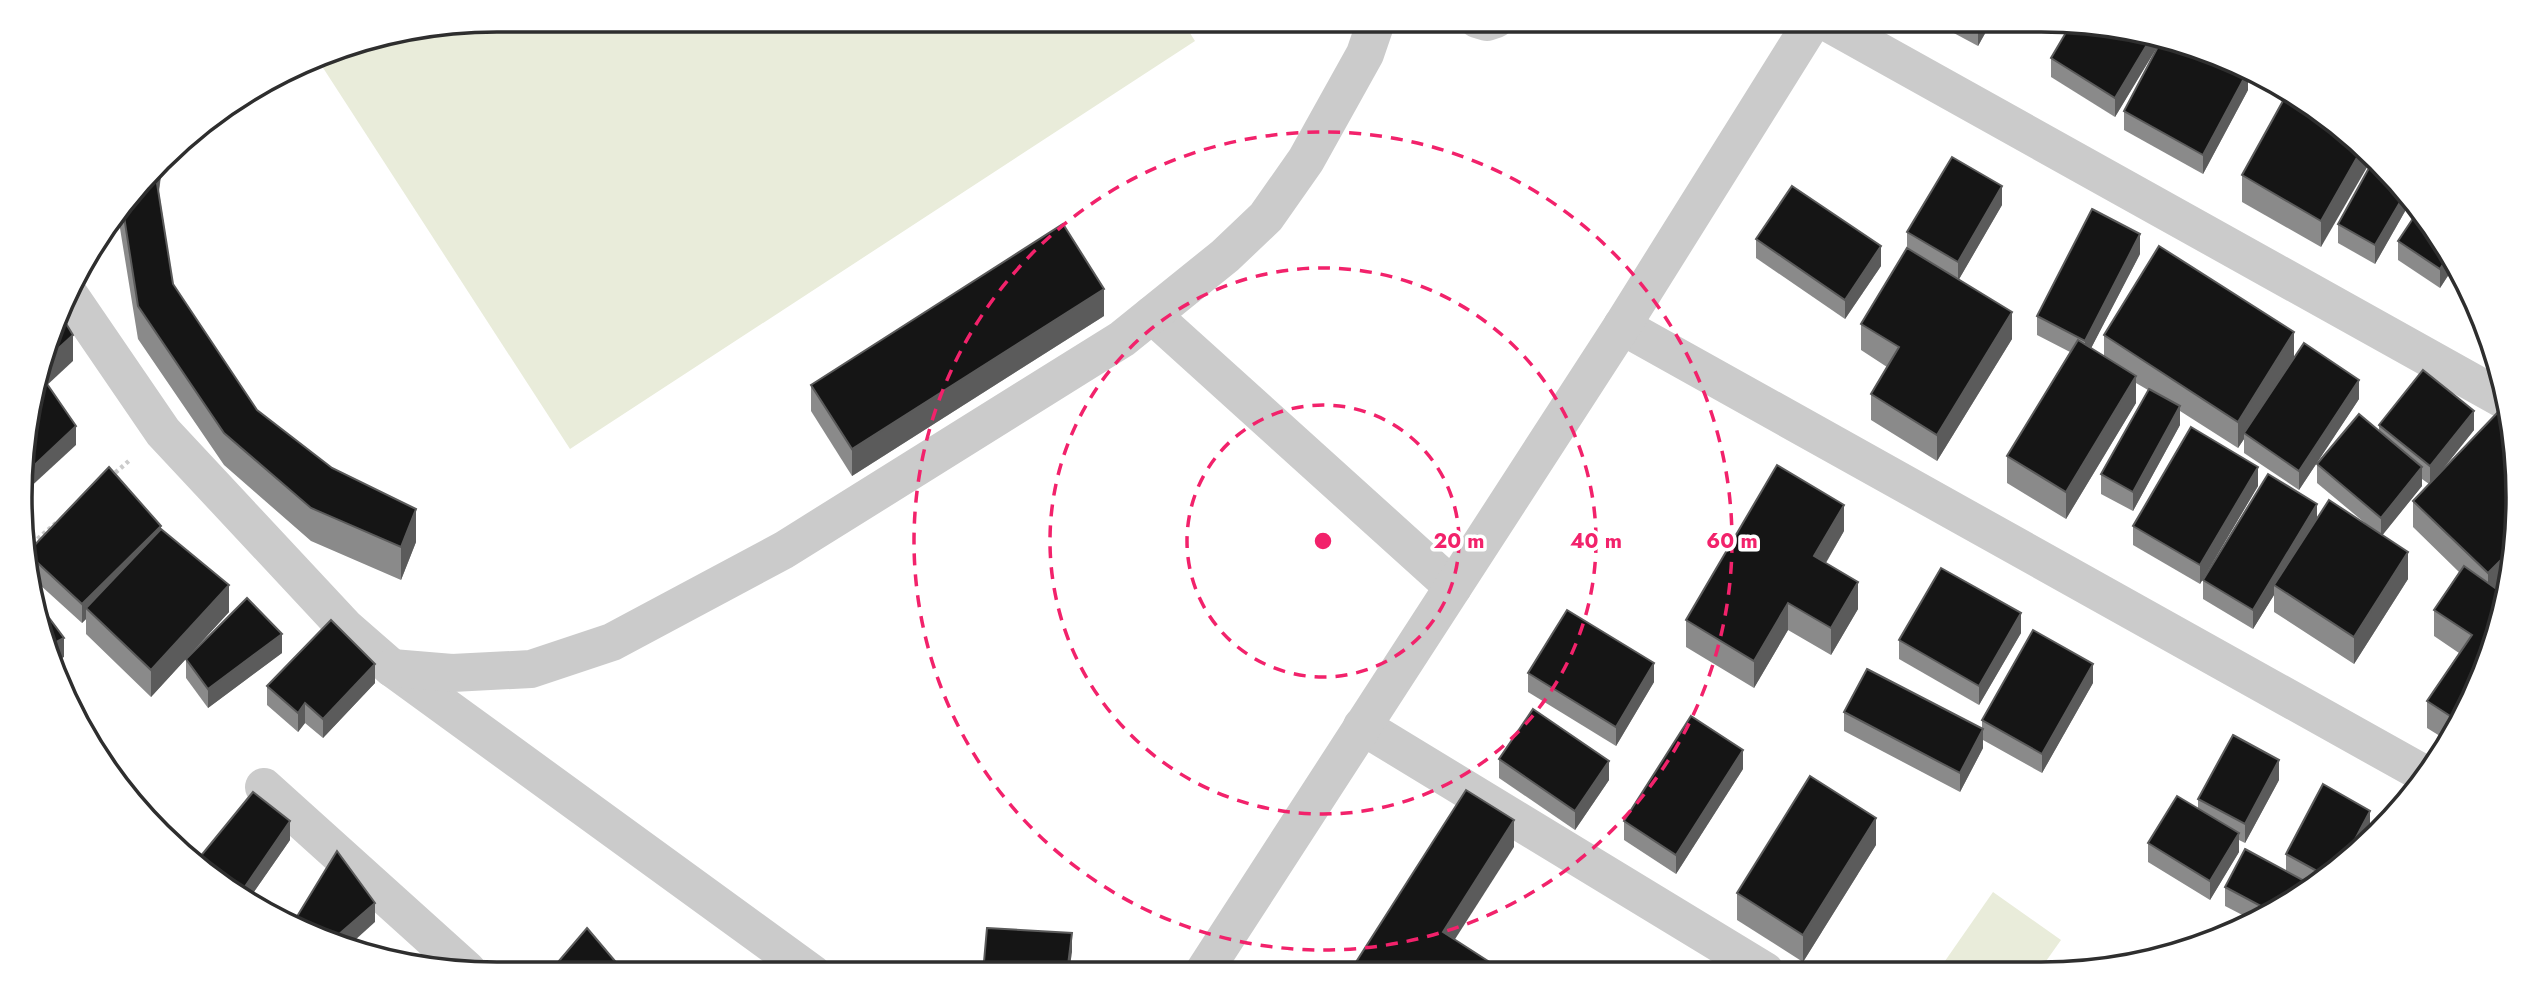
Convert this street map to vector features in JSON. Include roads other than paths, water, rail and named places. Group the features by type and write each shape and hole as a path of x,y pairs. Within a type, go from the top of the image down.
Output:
{"street":[{"path":"392,668 453,673 531,669 612,642 784,550 1122,339 1225,256 1266,217 1306,160 1366,54 1373,32"},
{"path":"1209,962 1622,326 1806,32"},
{"path":"1844,32 2494,394"},
{"path":"75,303 163,432 345,627 392,668 796,962"},
{"path":"1152,315 1453,587"},
{"path":"1622,326 2417,770"},
{"path":"1362,726 1750,962"},
{"path":"264,787 457,961"}]}
